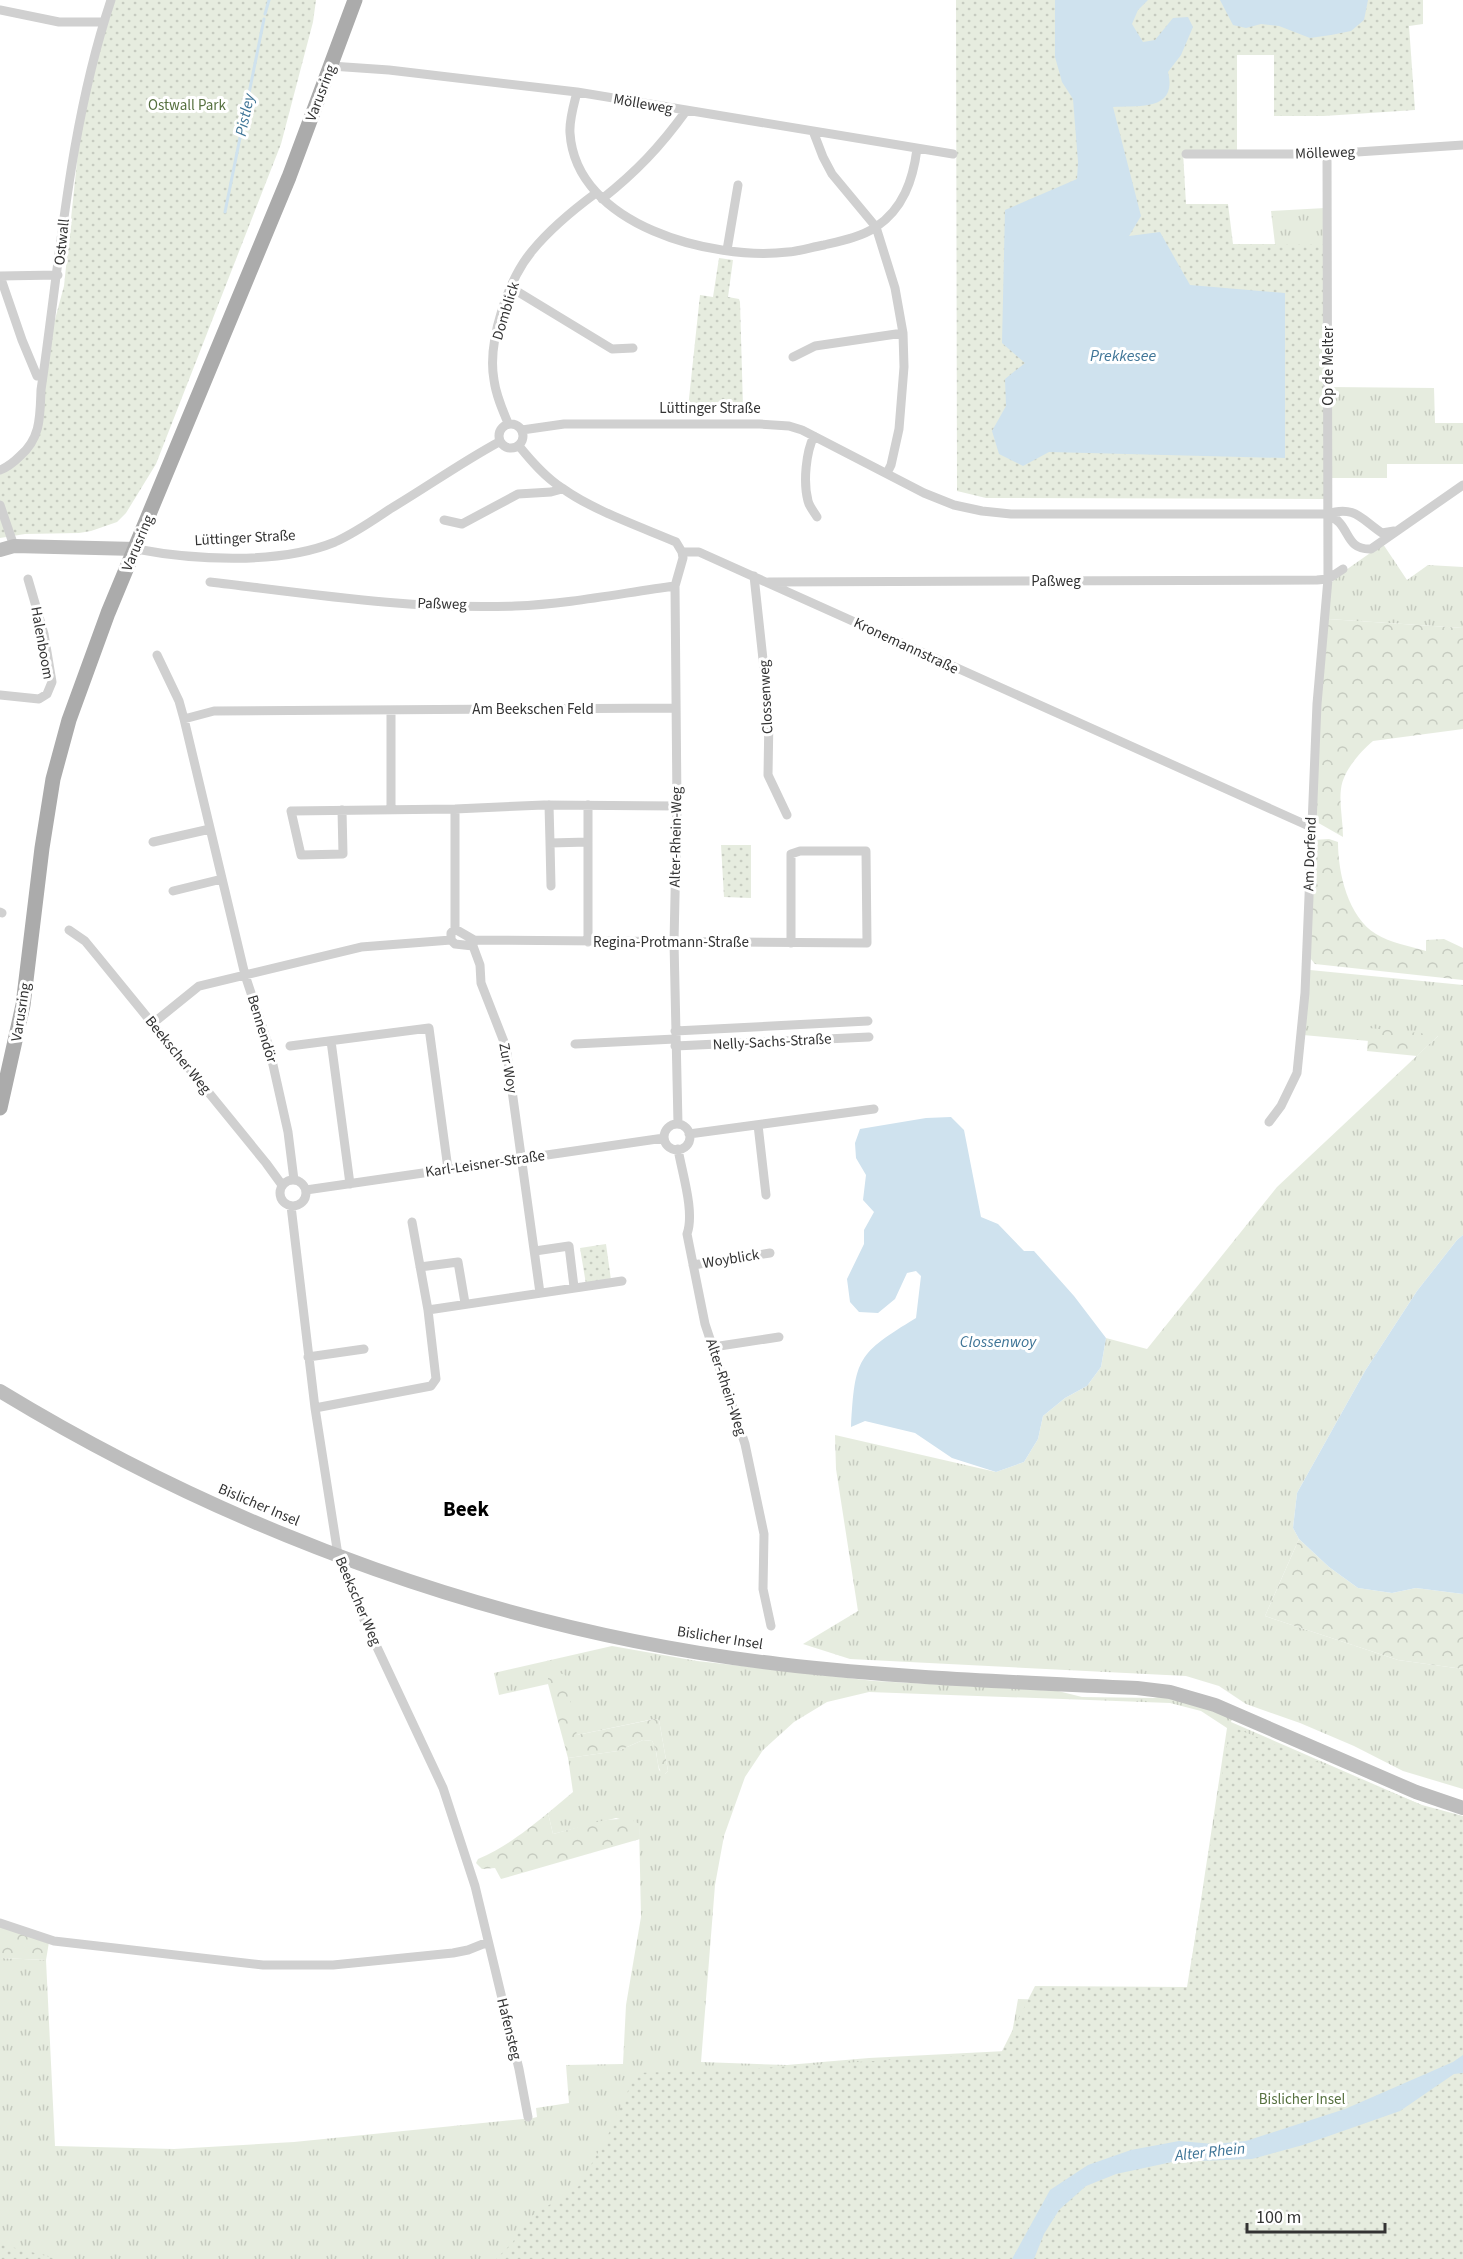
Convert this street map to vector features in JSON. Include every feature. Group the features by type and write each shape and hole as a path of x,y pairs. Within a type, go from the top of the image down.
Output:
{"main road":[{"name":"Varusring","path":"0,1108 23,1005 42,848 53,779 69,720 85,674 290,177 355,0"},
{"name":"Lüttinger Straße","path":"0,550 14,546 136,549"},
{"name":"Bislicher Insel","path":"0,1391 147,1473 242,1516 338,1555 462,1597 616,1637 777,1664 874,1674 1137,1688 1170,1692 1215,1705 1416,1792 1463,1808"}],"street":[{"name":"Ostwall","path":"0,470 21,455 36,436 40,423 41,390 68,191 83,104 111,0"},
{"path":"0,10 59,22 104,22"},
{"name":"Mölleweg","path":"331,66 389,70 577,92 953,154"},
{"path":"577,92 570,132 576,159 599,196 623,215 658,233 727,250 759,253 789,252 839,241 876,227 901,202 909,187 916,149"},
{"name":"Domblick","path":"508,423 499,403 493,378 493,358 497,333 510,287 531,252 550,231 644,163 686,111"},
{"path":"813,131 832,174 876,227 895,288 903,333 904,367 898,429 891,465 887,473"},
{"name":"Mölleweg","path":"1186,154 1327,154 1463,145"},
{"name":"Op de Melter","path":"1327,154 1328,579"},
{"path":"727,250 738,185"},
{"path":"37,376 0,276 58,275"},
{"path":"510,287 612,349 633,348"},
{"path":"793,357 815,346 903,333"},
{"path":"508,423 514,423 522,430 523,439 519,446 512,449 504,447 499,442 498,436 501,428 508,423"},
{"name":"Lüttinger Straße","path":"522,430 564,424 789,426 814,435 924,493 954,505 982,511 1011,514 1328,514 1349,511 1359,515 1382,532 1394,531"},
{"path":"814,435 809,445 807,476 808,501 817,517"},
{"name":"Lüttinger Straße","path":"136,549 188,557 254,557 294,554 321,547 351,534 499,442"},
{"name":"Kronemannstraße","path":"519,446 544,474 562,489 676,542 682,552 699,552 754,576 1311,827"},
{"path":"1328,514 1338,518 1353,545 1361,549 1371,549 1463,484"},
{"path":"444,520 462,524 518,494 562,489"},
{"path":"0,505 14,546"},
{"name":"Alter-Rhein-Weg","path":"678,1124 674,942 675,586 683,558 682,552"},
{"path":"1328,579 1342,568"},
{"name":"Clossenweg","path":"754,576 769,715 768,775 787,815"},
{"name":"Halenboom","path":"0,695 39,699 47,694 52,681 44,633 28,579"},
{"name":"Paßweg","path":"767,582 1328,579"},
{"name":"Am Dorfend","path":"1269,1122 1281,1106 1297,1073 1305,993 1317,704 1328,579"},
{"name":"Paßweg","path":"210,582 364,601 515,606 675,586"},
{"name":"Bennendör","path":"157,655 179,700 184,719 245,975 269,1047 288,1132 294,1180"},
{"name":"Am Beekschen Feld","path":"184,719 214,711 675,708"},
{"path":"391,710 391,810"},
{"path":"342,810 343,854 301,855 291,811 342,810 455,809 549,805 676,806"},
{"path":"549,805 551,885"},
{"path":"588,805 588,942"},
{"path":"451,940 451,933 455,929 455,809"},
{"path":"153,842 210,829"},
{"path":"550,843 588,842"},
{"name":"Regina-Protmann-Straße","path":"152,1024 199,986 361,947 451,940 455,944 867,943 866,851 800,850 791,854 791,943"},
{"path":"173,891 222,879"},
{"name":"Regina-Protmann-Straße","path":"455,929 474,943"},
{"name":"Beekscher Weg","path":"69,930 85,942 99,958 266,1162 282,1185"},
{"name":"Zur Woy","path":"474,943 480,965 481,983 506,1047 540,1293"},
{"name":"Nelly-Sachs-Straße","path":"675,1038 868,1021"},
{"path":"290,1046 429,1028 448,1169"},
{"name":"Nelly-Sachs-Straße","path":"675,1038 869,1037"},
{"path":"575,1044 675,1038"},
{"path":"331,1041 350,1184"},
{"path":"689,1134 874,1109"},
{"path":"678,1124 685,1127 689,1134 688,1143 678,1149 667,1145 664,1138 668,1128 678,1124"},
{"path":"758,1125 766,1195"},
{"name":"Karl-Leisner-Straße","path":"306,1190 664,1138"},
{"name":"Alter-Rhein-Weg","path":"678,1149 689,1214 690,1227 687,1234 705,1324 745,1444 764,1534 763,1589 771,1626"},
{"path":"294,1180 302,1183 306,1190 305,1198 299,1205 291,1206 285,1204 279,1192 287,1181 294,1180"},
{"name":"Beekscher Weg","path":"291,1206 315,1408 338,1555 360,1611 443,1788 475,1886 488,1942"},
{"path":"315,1408 430,1386 436,1379 428,1310 412,1222"},
{"path":"535,1251 569,1246 574,1287"},
{"name":"Woyblick","path":"693,1264 770,1253"},
{"path":"420,1267 458,1262 465,1303"},
{"path":"428,1310 622,1281"},
{"path":"713,1347 779,1337"},
{"path":"309,1357 364,1349"},
{"path":"0,1923 54,1941 230,1962 289,1966 333,1965 453,1953 488,1942"},
{"name":"Hafensteg","path":"488,1942 519,2069 528,2117"}],"green space":[{"name":"Ostwall Park","path":"115,0 316,0 313,22 281,144 156,464 126,513 117,522 79,533 25,534 0,538 0,470 36,436 47,349 64,286 83,104"},
{"path":"956,0 1423,0 1423,24 1409,26 1415,110 1324,116 1274,116 1274,55 1237,55 1237,151 1183,152 1186,204 1228,204 1233,244 1325,244 1324,499 986,498 957,491"},
{"path":"1325,208 1325,244 1275,244 1271,211"},
{"path":"719,258 733,260 728,297 739,299 740,302 743,407 688,408 700,295 713,297"},
{"path":"1331,387 1434,388 1435,423 1463,423 1463,464 1387,464 1387,478 1331,478"},
{"path":"1383,544 1407,580 1428,565 1463,567 1463,628 1328,619 1330,585 1336,577"},
{"path":"1328,619 1463,628 1463,729 1373,741 1368,745 1353,762 1342,782 1340,800 1343,837 1315,821 1318,729"},
{"path":"1329,839 1338,842 1340,867 1346,893 1358,917 1366,926 1387,940 1426,951 1426,940 1444,939 1463,948 1463,980 1315,964 1310,958 1313,840"},
{"path":"721,845 751,845 751,898 724,897"},
{"path":"1310,970 1463,985 1463,1235 1417,1291 1365,1371 1297,1493 1293,1528 1299,1539 1265,1616 1398,1660 1463,1669 1463,1789 1403,1771 1354,1746 1300,1723 1246,1704 1219,1686 1186,1676 850,1659 803,1644 858,1611 836,1469 835,1435 996,1472 1024,1462 1038,1439 1043,1416 1065,1398 1087,1386 1101,1367 1106,1338 1147,1349 1277,1187 1438,1036 1369,1029 1369,1041 1303,1035"},
{"path":"1369,1028 1439,1035 1417,1056 1367,1051"},
{"path":"606,1244 611,1280 586,1284 580,1248"},
{"path":"1299,1539 1329,1567 1358,1588 1392,1593 1416,1588 1463,1594 1463,1669 1398,1660 1265,1616"},
{"path":"612,1646 697,1661 874,1681 1058,1691 1082,1697 1172,1697 1232,1718 1231,1722 1433,1810 1002,2259 0,2259 0,1958 46,1960 55,2146 174,2149 294,2142 533,2118 537,2117 536,2108 569,2103 566,2065 623,2064 626,2005 641,1917 639,1824 616,1818 553,1834 548,1813 573,1792 568,1758 618,1751 643,1740 652,1741 659,1770 665,1774 668,1771 659,1720 654,1719 577,1735 548,1677 548,1684 499,1695 494,1673","holes":["869,1692 1170,1703 1201,1711 1227,1728 1187,1992 1176,2004 1018,1999 1010,2045 1006,2051 787,2065 701,2062 715,1885 724,1836 745,1777 763,1750 794,1722 827,1702"]},
{"path":"554,1671 565,1675 577,1735 659,1720 668,1771 662,1774 652,1741 643,1740 618,1751 568,1758 548,1684 548,1677"},
{"name":"Bislicher Insel","path":"1230,1726 1422,1805 1463,1816 1463,2259 496,2259 513,2242 524,2221 579,2186 609,2133 636,2073 730,2070 1001,2053 1035,1986 1187,1987"},
{"path":"548,1813 553,1834 598,1822 621,1819 639,1824 640,1839 501,1879 495,1868 482,1869 476,1863 478,1859 515,1839"},
{"path":"0,1925 49,1942 46,1960 0,1958"},
{"path":"0,2244 58,2259 0,2259"}],"water":[{"name":"Prekkesee","path":"1055,0 1148,0 1138,10 1132,24 1143,42 1155,40 1173,18 1188,17 1193,27 1181,55 1168,72 1167,94 1153,104 1113,107 1141,216 1129,236 1160,232 1190,285 1285,293 1285,458 1049,452 1023,466 999,454 992,431 1006,406 1005,379 1025,363 1002,343 1005,210 1077,179 1078,162 1073,99 1062,82 1055,57"},
{"path":"1220,0 1368,0 1364,20 1351,31 1310,38 1279,26 1261,24 1246,28 1233,25"},
{"name":"Clossenwoy","path":"951,1117 964,1130 981,1217 998,1224 1024,1251 1034,1251 1074,1296 1106,1338 1101,1367 1087,1386 1065,1398 1043,1416 1038,1439 1024,1462 996,1472 952,1458 915,1433 865,1421 851,1427 855,1386 863,1360 882,1341 916,1318 921,1276 916,1271 907,1273 895,1299 878,1313 859,1312 850,1302 847,1279 864,1244 864,1230 874,1212 863,1200 866,1175 856,1158 855,1143 860,1129 926,1118"},
{"path":"1463,1235 1463,1594 1416,1588 1392,1593 1358,1588 1329,1567 1299,1539 1293,1528 1297,1493 1365,1371 1417,1291"},
{"name":"Alter Rhein","path":"1463,2055 1463,2073 1454,2074 1400,2111 1303,2145 1252,2159 1172,2162 1116,2174 1086,2186 1059,2210 1044,2234 1034,2259 1012,2259 1050,2190 1088,2165 1131,2150 1179,2141 1214,2144 1246,2141 1345,2109 1453,2062"}],"waterway":[{"name":"Pistley","path":"265,14 269,0"},
{"name":"Pistley","path":"225,212 264,19"}],"district":[{"name":"Beek","path":"466,1509"}]}
